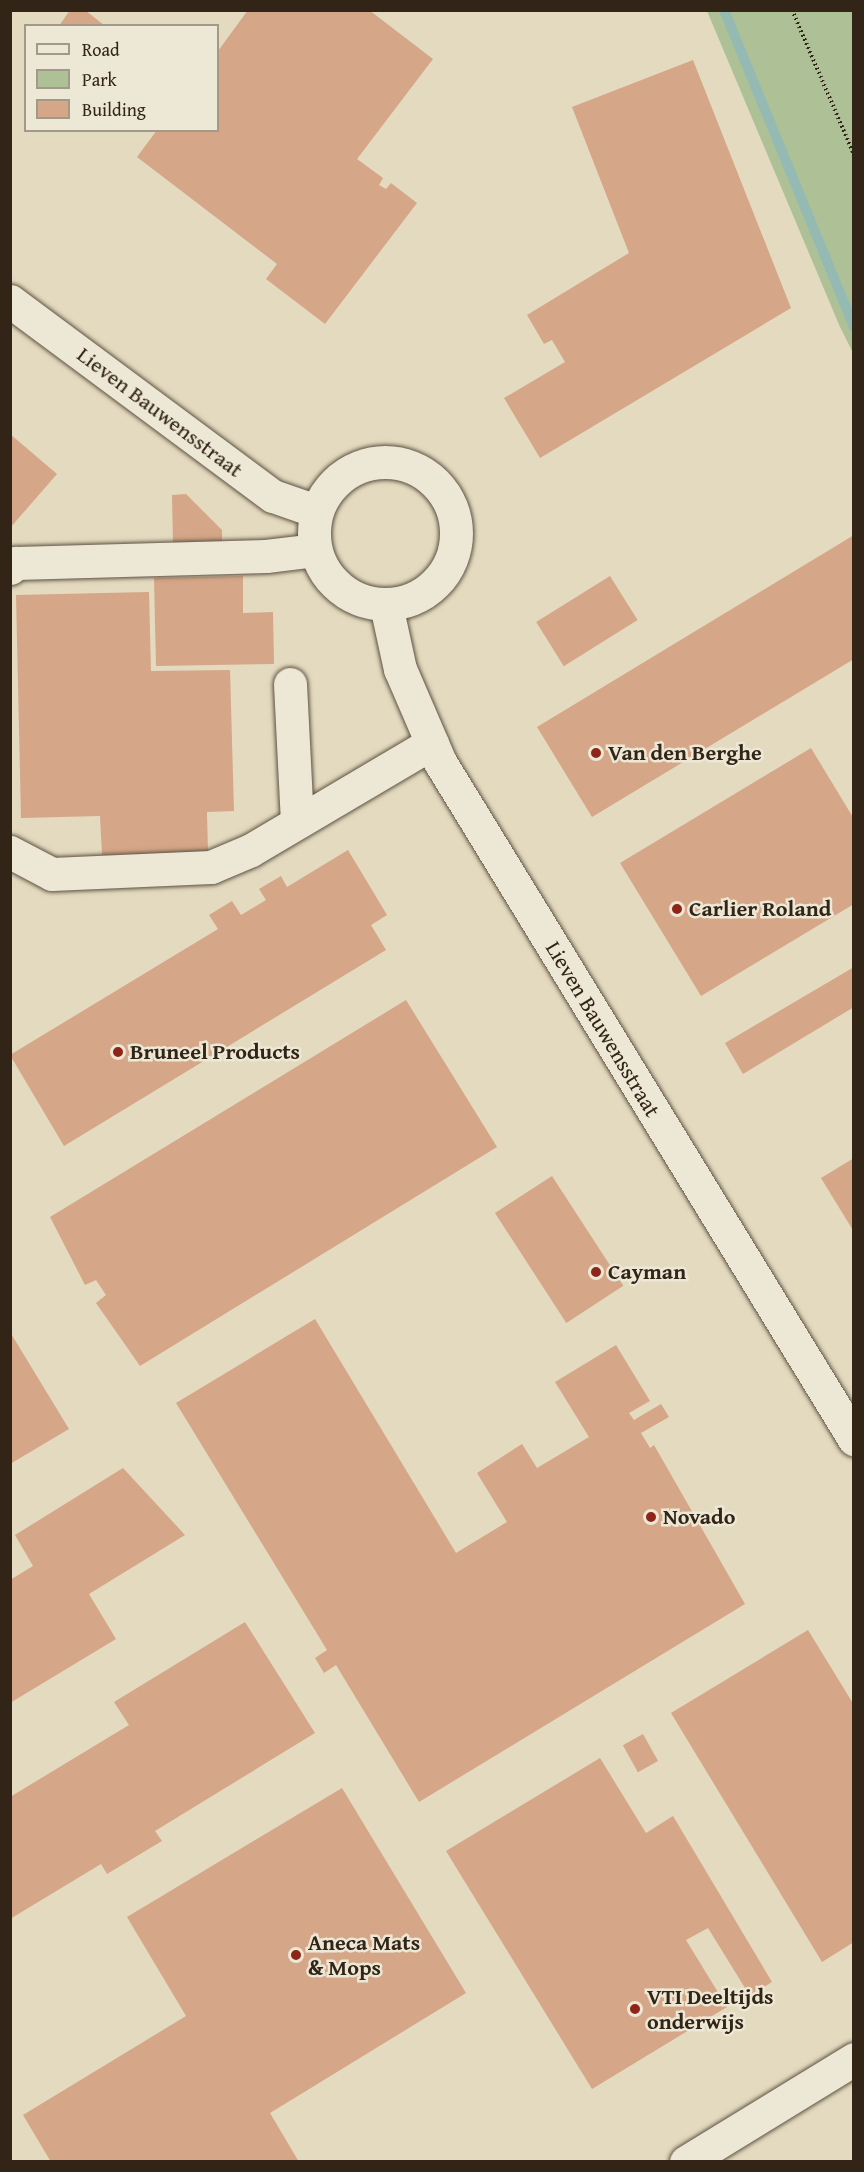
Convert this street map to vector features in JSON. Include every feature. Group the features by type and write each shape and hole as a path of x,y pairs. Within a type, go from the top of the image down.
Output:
{"street":[{"name":"Lieven Bauwensstraat","path":"10,301 273,496 316,511"},
{"path":"384,461 409,465 431,478 448,499 456,525 446,571 430,589 386,604 341,590 315,550 316,511 341,476 384,461"},
{"path":"10,568 16,563 266,556 315,550"},
{"name":"Lieven Bauwensstraat","path":"386,604 400,669 432,742 854,1439"},
{"path":"290,684 297,822"},
{"path":"10,852 52,874 211,867 297,822 432,742"},
{"path":"686,2162 854,2059"}],"path":[{"path":"792,10 854,155"}],"green space":[{"path":"707,11 853,11 853,353 840,327"}],"building":[{"path":"70,10 85,10 102,24 60,24"},
{"path":"248,10 369,10 433,59 357,159 383,178 379,185 386,189 391,183 417,203 325,324 266,279 277,264 137,157 156,132 219,132 219,50"},
{"path":"693,60 791,308 540,458 504,398 565,362 552,340 544,344 527,315 629,253 572,107"},
{"path":"10,434 57,474 10,528"},
{"path":"186,494 222,530 222,543 173,544 172,495"},
{"path":"854,535 854,659 592,817 537,727"},
{"path":"243,576 243,613 273,612 274,664 156,666 154,578"},
{"path":"610,576 638,620 564,666 536,622"},
{"path":"149,592 151,671 230,670 234,811 207,812 208,852 102,855 100,816 21,818 16,595"},
{"path":"811,748 854,819 854,904 701,996 620,863"},
{"path":"348,850 387,915 371,925 386,950 64,1146 10,1055 218,929 209,915 232,901 241,915 266,900 259,889 281,876 287,887"},
{"path":"854,967 854,1007 743,1074 725,1043"},
{"path":"406,1000 497,1147 140,1366 96,1303 106,1295 96,1280 85,1285 50,1217"},
{"path":"854,1158 854,1232 821,1178"},
{"path":"552,1176 623,1286 566,1323 495,1213"},
{"path":"315,1319 456,1553 507,1522 477,1473 522,1444 537,1468 589,1437 555,1382 616,1345 650,1401 629,1413 634,1420 661,1404 669,1417 641,1433 650,1448 654,1445 745,1604 419,1802 336,1665 324,1673 315,1658 327,1650 176,1403"},
{"path":"10,1332 69,1429 10,1464"},
{"path":"123,1468 185,1535 89,1594 116,1639 10,1703 10,1580 33,1566 15,1535"},
{"path":"245,1622 315,1733 155,1831 162,1841 107,1874 101,1864 10,1919 10,1797 129,1725 114,1702"},
{"path":"808,1630 854,1705 854,1942 822,1962 671,1713"},
{"path":"643,1734 658,1761 638,1772 623,1745"},
{"path":"600,1758 646,1833 673,1816 772,1982 750,1996 708,1928 686,1940 727,2007 592,2089 446,1851"},
{"name":"Aneca Mats & Mops","path":"342,1788 466,1993 270,2113 299,2162 51,2162 23,2115 186,2016 127,1917"}],"waterway":[{"path":"724,10 854,327"}],"place":[{"name":"Van den Berghe","path":"596,753"},
{"name":"Carlier Roland","path":"677,909"},
{"name":"Bruneel Products","path":"118,1052"},
{"name":"Cayman","path":"596,1272"},
{"name":"Novado","path":"651,1517"},
{"name":"Aneca Mats & Mops","path":"296,1955"},
{"name":"VTI Deeltijds onderwijs","path":"635,2009"}]}
